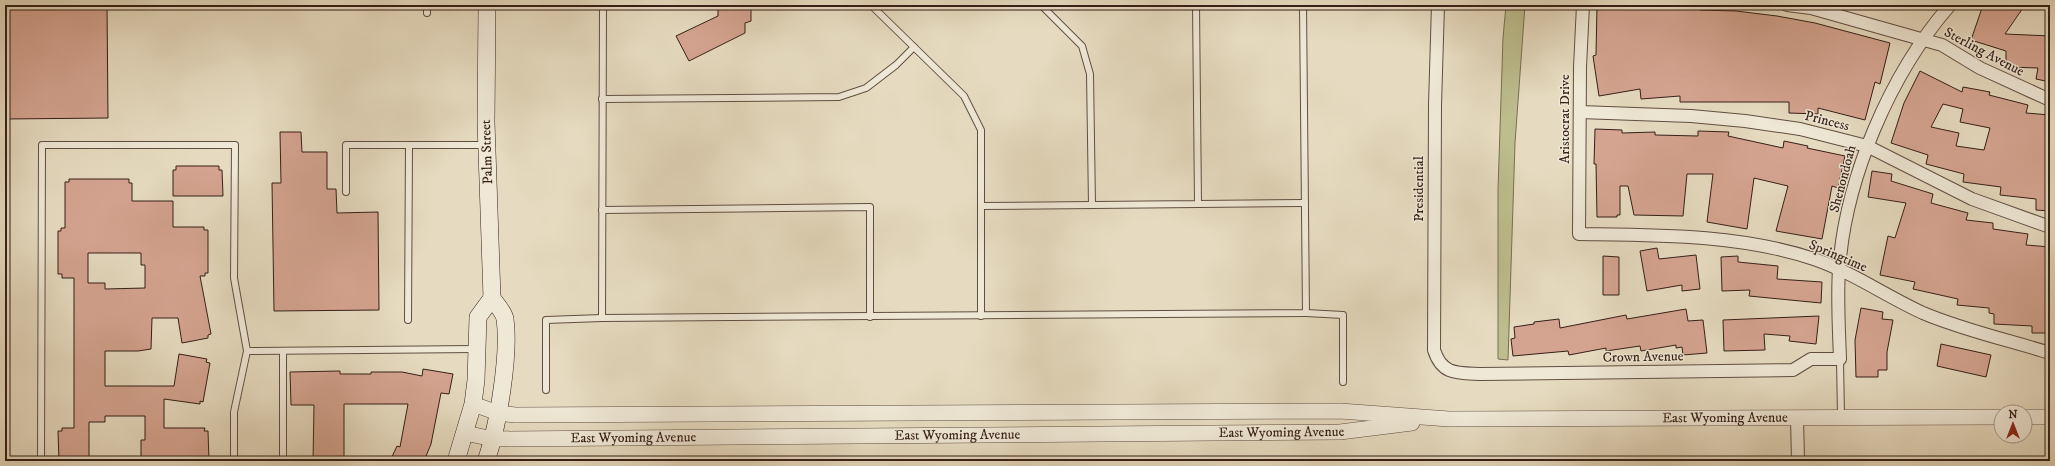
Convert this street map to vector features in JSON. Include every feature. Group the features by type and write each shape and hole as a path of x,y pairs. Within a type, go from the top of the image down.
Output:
{"main road":[{"name":"Palm Street","path":"487,5 487,145 492,298"},
{"path":"456,461 473,404 478,317 492,298 505,317 505,350 498,414 493,439 486,461"}],"street":[{"name":"Presidential","path":"1438,5 1435,105 1434,350 1437,361 1445,369"},
{"name":"Aristocrat Drive","path":"1579,234 1583,5"},
{"name":"Sterling Avenue","path":"1787,5 1811,6 1942,45 1980,68 2050,100"},
{"name":"Shenondoah","path":"1840,358 1839,270 1848,213 1867,146 1904,70 1923,39 1950,5"},
{"name":"Princess","path":"1580,112 1692,116 1745,120 1800,129 1867,146 1972,199 2050,227"},
{"name":"Springtime","path":"1579,234 1668,236 1730,242 1809,258 1839,270 1923,313 2050,353"},
{"name":"Crown Avenue","path":"1445,369 1458,373 1480,374 1793,370 1811,359 1840,358"},
{"name":"East Wyoming Avenue","path":"473,404 498,414 515,415 1340,411 1449,419 1993,417"},
{"path":"1798,417 1798,461"},
{"path":"2033,417 2050,417"},
{"name":"East Wyoming Avenue","path":"465,433 493,439 1340,432 1449,419"}],"lane":[{"path":"427,5 427,13"},
{"path":"602,5 602,318"},
{"path":"871,5 964,96 981,130 981,316"},
{"path":"1041,5 1082,46 1090,74 1092,205"},
{"path":"1196,5 1198,204"},
{"path":"1303,5 1306,313"},
{"path":"602,100 839,97 866,88 896,65 914,47"},
{"path":"41,461 42,145 235,145 234,278 248,351 234,412 234,461"},
{"path":"346,192 346,145 487,145"},
{"path":"408,320 410,145"},
{"path":"981,206 1304,204"},
{"path":"602,210 870,207 870,317"},
{"path":"546,390 546,320 602,318 1306,313 1343,315 1343,382"},
{"path":"248,351 477,349"},
{"path":"283,351 283,461"},
{"path":"1840,358 1841,417"}],"green space":[{"path":"1506,5 1525,5 1515,143 1508,360 1498,359 1498,190 1503,38"}],"building":[{"path":"5,5 107,5 108,118 5,119"},
{"path":"718,5 751,5 751,21 745,23 745,33 689,61 676,36 718,16"},
{"path":"1632,5 1700,8 1700,10 1736,11 1777,16 1815,23 1890,43 1880,84 1875,82 1865,120 1818,108 1818,114 1789,113 1789,102 1680,102 1680,96 1641,99 1640,89 1599,96 1593,56 1596,55 1597,6 1632,7"},
{"path":"1983,5 2025,5 2005,34 2050,36 2050,82 2036,79 2038,68 2006,67 2006,51 1971,40"},
{"path":"1920,71 1962,92 1963,87 1990,92 1989,95 2028,105 2026,113 2050,115 2050,211 2036,210 2036,199 2000,195 2001,187 1963,182 1964,174 1926,164 1928,155 1891,143 1904,103","holes":["1943,104 1963,109 1960,122 1990,128 1984,150 1956,146 1959,133 1931,127"]},
{"path":"1595,129 1622,130 1622,133 1655,132 1655,135 1698,136 1698,131 1729,132 1728,136 1783,148 1784,141 1808,146 1807,148 1845,156 1838,188 1832,186 1822,239 1776,231 1788,186 1754,178 1747,229 1707,222 1713,174 1687,174 1683,216 1634,215 1628,186 1620,186 1620,215 1617,215 1617,217 1597,217 1596,164 1594,164"},
{"path":"280,132 301,132 302,152 327,152 327,189 336,189 337,213 378,212 379,310 274,311 272,183 281,183"},
{"path":"176,166 219,166 219,170 222,170 223,196 173,196 173,170 176,170"},
{"path":"1872,171 1892,174 1891,181 1933,194 1931,203 1968,213 1966,220 1993,223 1993,229 2028,234 2026,245 2050,247 2050,333 2032,333 2032,326 1994,324 1994,314 1989,313 1989,308 1957,305 1958,299 1913,289 1915,282 1880,275 1888,236 1895,238 1906,203 1868,197"},
{"path":"69,179 129,179 129,183 132,183 132,201 173,201 173,227 204,227 204,230 208,230 208,273 205,273 205,276 200,276 211,334 208,335 208,338 182,343 178,318 152,318 151,349 138,351 105,351 105,386 174,386 179,354 207,359 206,362 210,363 203,402 200,401 200,404 164,399 164,428 205,428 204,431 208,431 209,461 141,461 141,440 145,440 145,416 105,416 105,422 89,422 89,461 59,461 58,431 62,431 62,428 74,428 74,278 62,278 62,274 58,274 58,231 61,231 61,228 65,228 65,182 69,182","holes":["88,253 141,253 141,265 145,265 145,288 105,289 105,283 88,283"]},
{"path":"1657,248 1659,259 1696,255 1700,289 1682,291 1682,285 1647,291 1640,251"},
{"path":"1603,256 1619,257 1619,295 1603,295"},
{"path":"1738,256 1738,262 1778,266 1777,279 1822,282 1821,303 1749,296 1750,290 1722,291 1721,257"},
{"path":"1861,308 1883,312 1882,319 1893,320 1887,352 1887,370 1878,370 1878,377 1856,377 1855,340"},
{"path":"1686,309 1688,321 1703,320 1707,353 1683,355 1682,347 1676,348 1676,345 1641,351 1640,346 1606,351 1606,348 1569,355 1568,351 1513,356 1511,339 1515,338 1514,327 1534,324 1534,322 1559,319 1560,328 1626,315 1627,319"},
{"path":"1819,316 1816,344 1789,341 1790,336 1764,334 1765,350 1724,351 1723,320"},
{"path":"1941,344 1991,355 1986,377 1937,366"},
{"path":"423,369 453,374 449,394 441,393 431,444 424,461 390,461 397,446 400,447 408,404 344,404 344,461 313,461 314,405 291,405 290,372 340,371 340,374 371,374 371,372 402,372 422,376"}]}
